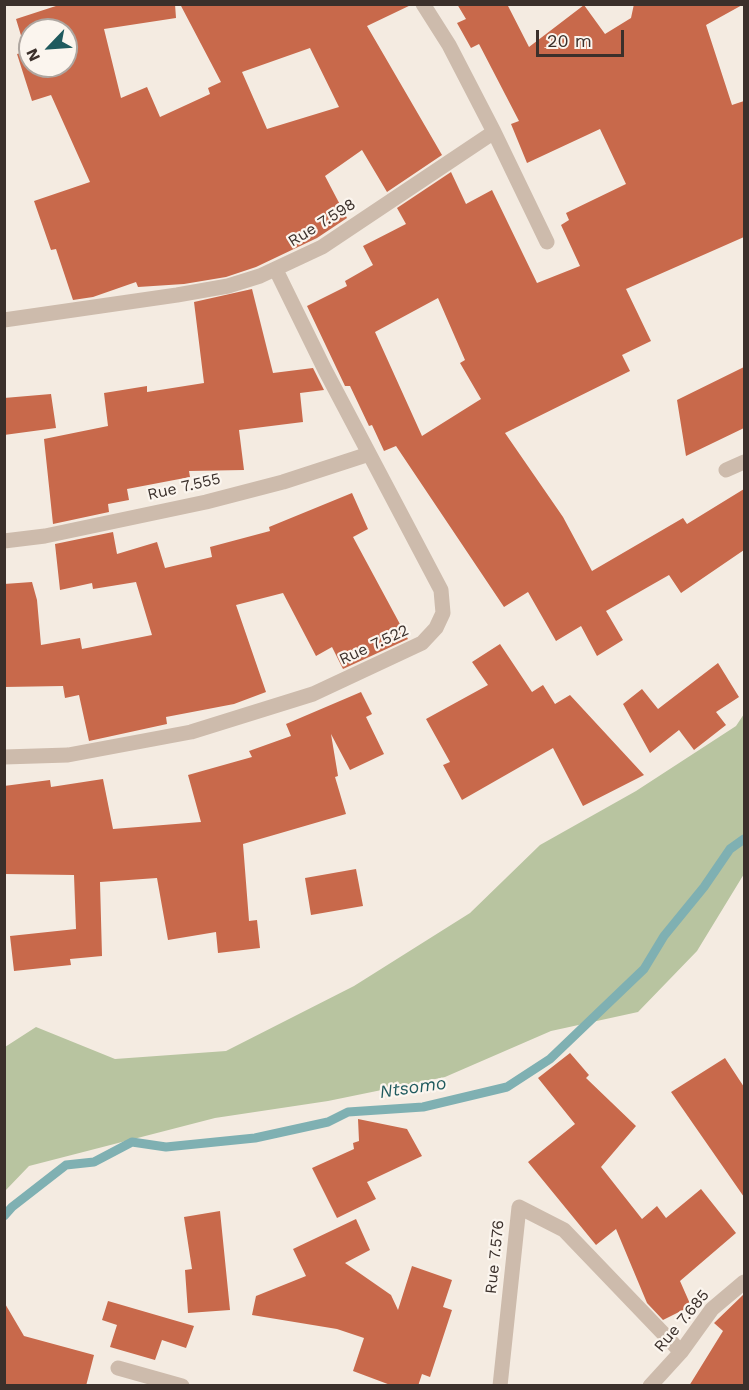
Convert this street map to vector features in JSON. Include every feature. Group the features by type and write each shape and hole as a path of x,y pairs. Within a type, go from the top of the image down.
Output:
{"street":[{"path":"423,4 449,45 547,242"},
{"name":"Rue 7.598","path":"4,320 228,286 276,270 322,247 494,132"},
{"name":"Rue 7.522","path":"4,757 68,755 191,732 313,694 422,643 436,628 443,613 441,590 276,270"},
{"name":"Rue 7.555","path":"4,542 45,536 206,502 283,482 369,454"},
{"path":"726,470 744,462"},
{"name":"Rue 7.576","path":"500,1386 519,1207 564,1230 681,1352"},
{"name":"Rue 7.685","path":"650,1386 681,1352 712,1309 744,1282"},
{"path":"118,1368 182,1386"}],"green space":[{"path":"744,714 744,874 697,951 638,1012 551,1031 445,1077 328,1101 215,1118 29,1166 5,1191 5,1047 36,1027 115,1059 226,1051 354,986 470,913 540,845 636,791 736,726"}],"building":[{"path":"62,4 175,4 176,18 104,29 121,98 147,87 160,117 210,94 208,88 221,82 180,4 413,4 367,26 442,155 387,192 362,150 325,176 347,218 317,238 256,267 226,277 184,284 138,287 136,282 93,297 73,300 56,249 51,250 34,201 90,182 51,95 32,101 25,78 78,78 78,18 19,18","holes":["310,48 339,107 267,129 242,72"]},
{"path":"457,4 507,4 529,47 584,5 605,34 631,18 634,4 744,4 706,25 732,105 744,101 744,237 626,289 651,341 622,355 630,371 505,433 563,517 592,571 683,518 687,524 744,489 744,550 681,593 669,575 606,611 623,640 597,656 581,626 556,641 528,592 504,607 396,446 384,451 350,386 345,386 307,306 347,286 345,281 373,265 363,246 406,224 397,208 451,172 466,204 492,190 537,283 580,266 561,225 569,220 566,213 626,184 600,129 527,163 511,124 519,121 479,44 471,48 457,23 466,19","holes":["438,298 465,360 460,363 481,399 422,436 375,332"]},
{"path":"252,289 273,373 313,368 324,390 300,393 303,422 239,430 244,470 189,471 190,477 127,489 129,500 108,504 109,512 53,524 44,439 108,426 104,393 147,386 147,392 204,383 194,302"},
{"path":"744,367 744,428 686,456 677,400"},
{"path":"51,394 56,428 4,435 4,398"},
{"path":"352,493 368,529 353,537 408,639 343,669 332,647 316,656 283,593 236,605 266,692 234,704 166,717 167,724 89,741 79,695 65,698 63,686 4,687 4,584 32,582 37,600 41,645 80,638 82,649 152,635 136,582 93,589 92,583 60,590 55,544 113,532 117,554 157,542 165,568 212,557 210,547 270,531 269,527"},
{"path":"500,644 532,692 543,685 555,704 570,695 644,775 583,806 553,748 462,800 443,765 450,762 426,719 488,685 472,662"},
{"path":"718,663 739,697 716,712 726,725 694,750 679,730 650,753 623,704 642,689 658,709"},
{"path":"361,692 372,714 366,717 384,754 350,770 331,734 338,776 335,777 346,814 243,844 249,921 257,920 260,948 218,953 216,932 168,940 157,878 100,882 102,956 70,959 71,965 14,971 10,936 76,929 74,875 4,874 4,786 50,780 51,787 103,779 113,829 201,822 188,775 252,757 249,751 291,736 286,724"},
{"path":"356,869 363,906 311,915 305,878"},
{"path":"570,1053 589,1075 586,1078 636,1126 601,1167 642,1219 657,1206 666,1218 701,1189 736,1233 680,1281 691,1306 663,1320 647,1303 616,1229 596,1245 528,1162 575,1124 538,1078"},
{"path":"725,1058 744,1087 744,1197 671,1092"},
{"path":"358,1119 407,1129 422,1156 367,1182 376,1199 337,1218 312,1168 354,1149 353,1143 359,1141"},
{"path":"220,1211 230,1310 188,1313 185,1270 192,1269 184,1217"},
{"path":"356,1219 370,1250 345,1263 391,1295 398,1310 412,1266 452,1280 443,1307 452,1310 430,1377 422,1374 418,1386 393,1386 353,1371 364,1338 337,1329 252,1315 256,1296 306,1276 293,1249"},
{"path":"744,1294 744,1386 689,1386 723,1331 714,1323"},
{"path":"108,1301 194,1326 186,1348 162,1340 155,1360 110,1347 117,1325 102,1320"},
{"path":"4,1302 24,1336 94,1355 86,1386 4,1386"}],"waterway":[{"name":"Ntsomo","path":"4,1216 12,1207 66,1165 94,1162 132,1142 166,1147 255,1138 328,1122 348,1112 423,1107 507,1087 550,1059 644,969 664,936 704,887 730,849 744,839"}]}
